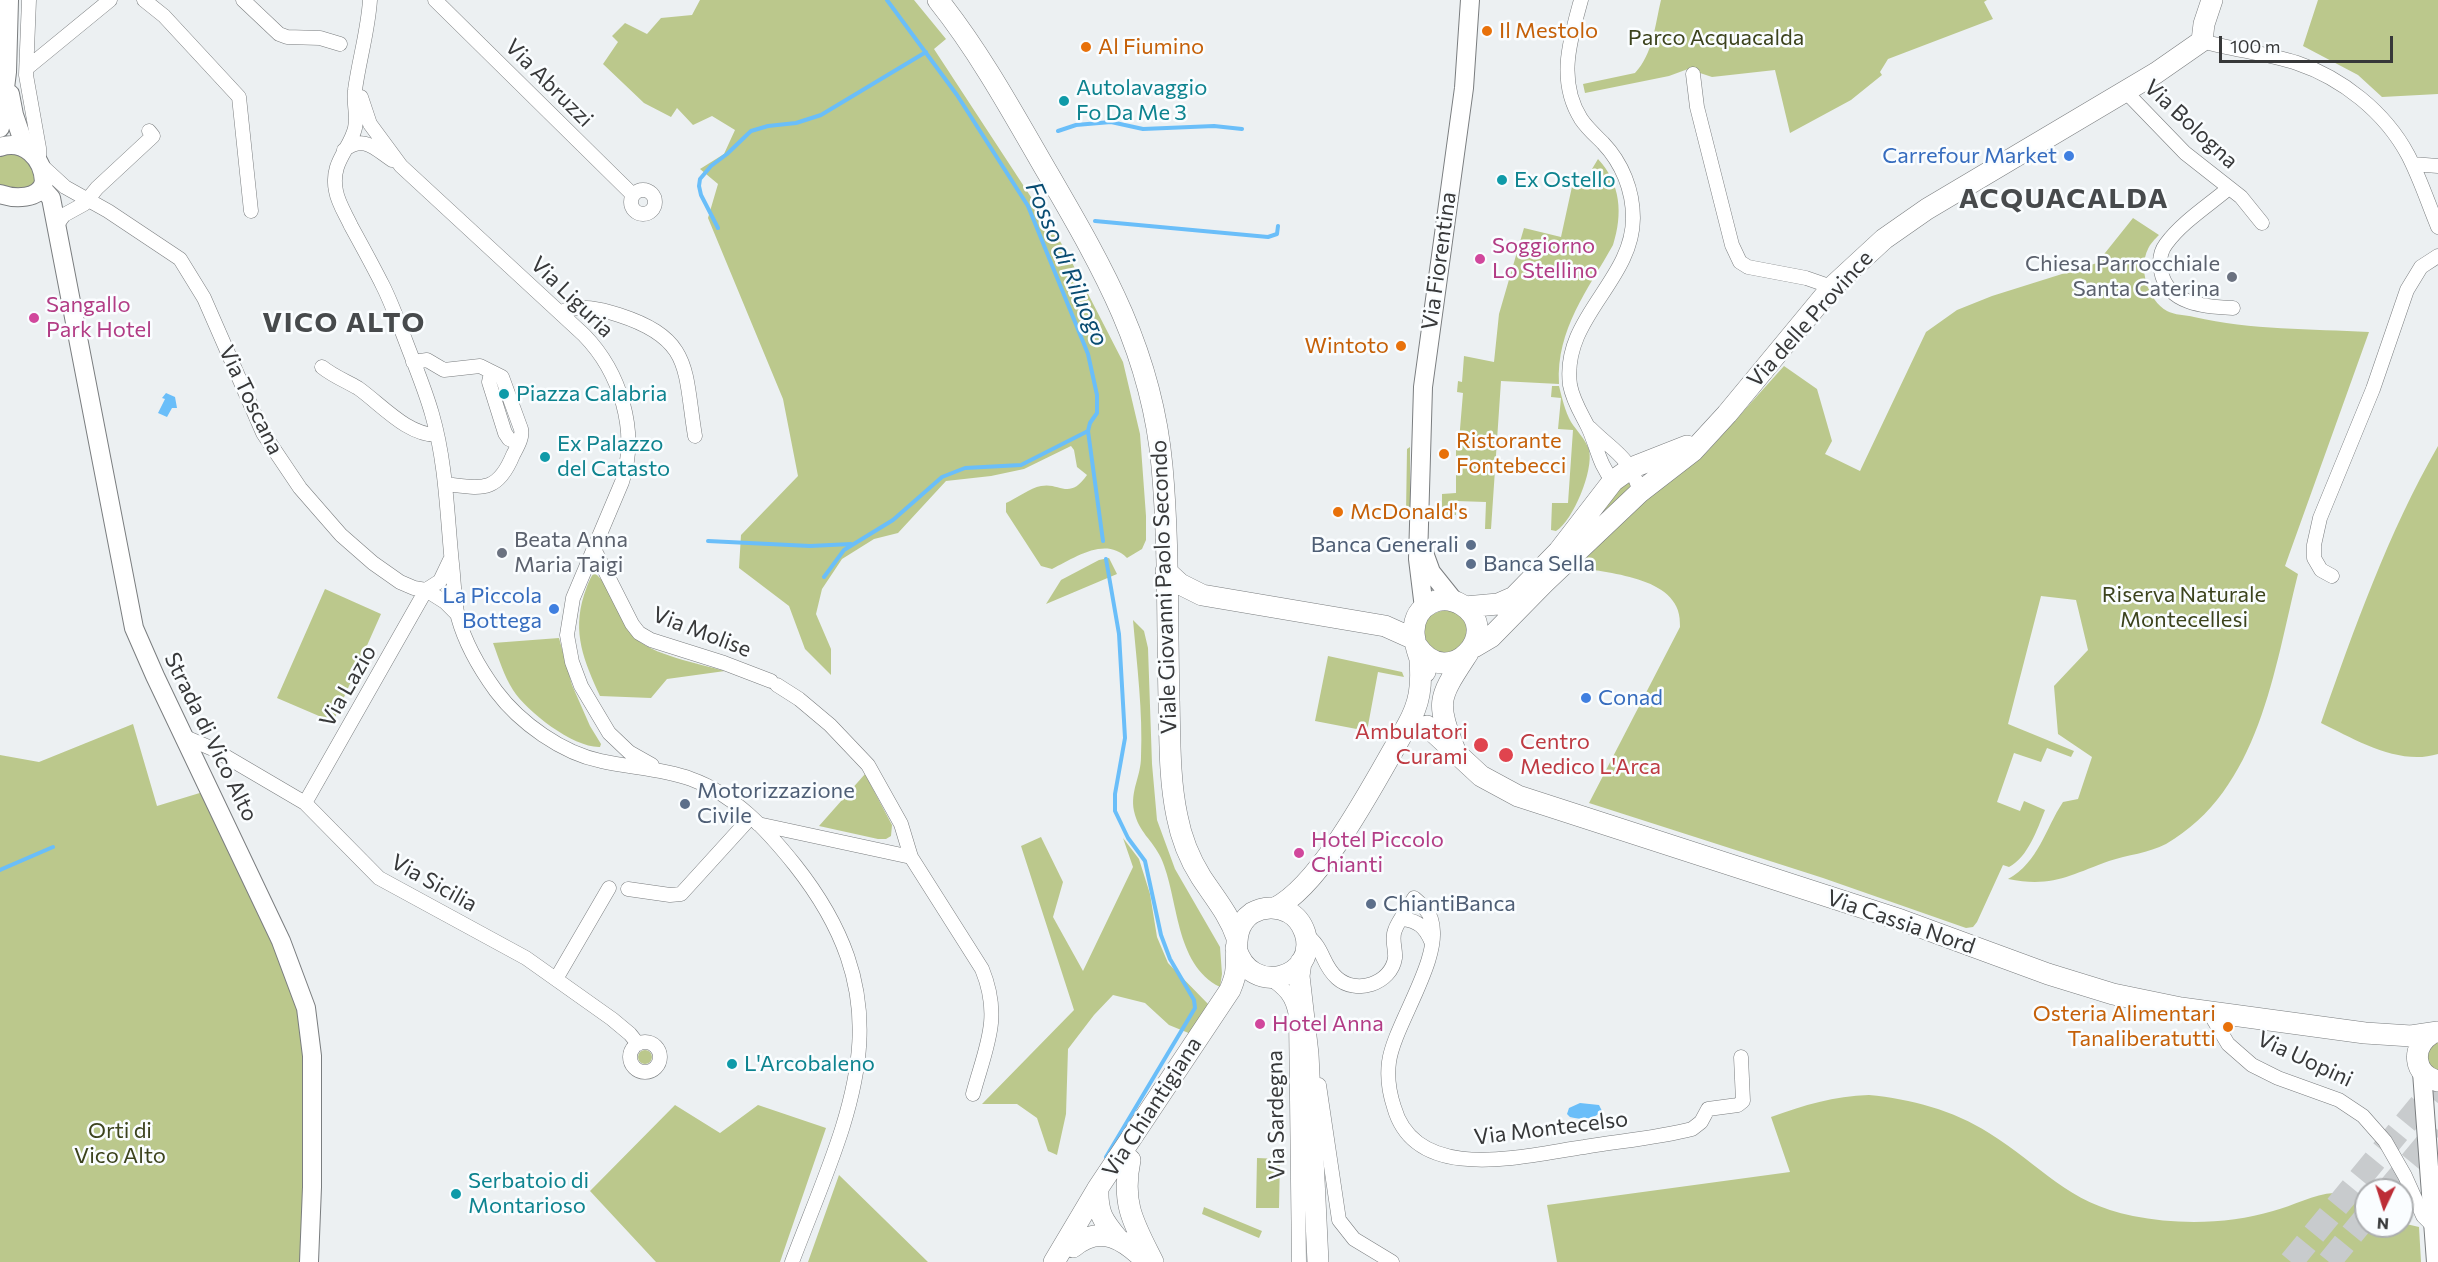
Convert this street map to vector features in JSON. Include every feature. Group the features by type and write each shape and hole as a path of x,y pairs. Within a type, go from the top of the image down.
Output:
{"main road":[{"name":"Viale Giovanni Paolo Secondo","path":"938,0 969,41 1019,123 1101,267 1131,331 1148,382 1159,435 1164,489 1171,764 1177,816 1189,853 1200,875 1229,918 1237,943"},
{"path":"2202,41 2204,24 2212,0"},
{"name":"Via delle Province","path":"1471,650 1491,637 1640,492 1689,454 1827,293 1884,239 1919,214 2173,62 2202,41"},
{"name":"Via delle Province","path":"1460,604 1498,604 1518,594 1562,548 1627,461 1652,459 1704,439"},
{"path":"1166,571 1180,584 1202,595 1385,626 1426,657 1440,662 1452,662 1471,650"},
{"path":"1167,607 1182,599 1202,595"},
{"path":"1385,626 1442,600 1460,604"},
{"name":"Via Fiorentina","path":"1460,604 1475,622 1476,635 1471,650"},
{"name":"Via Fiorentina","path":"1399,741 1419,704 1422,685 1413,630 1420,612"},
{"name":"Via Fiorentina","path":"1417,649 1429,686 1424,719 1426,726"},
{"path":"1216,897 1254,912 1275,908 1295,894 1324,860 1399,741 1426,726 1441,704 1444,690 1471,650"},
{"name":"Via Cassia Nord","path":"1441,704 1456,753"},
{"name":"Via Cassia Nord","path":"1426,726 1470,768 1493,784 1543,805 1901,920 2065,980 2142,1001 2209,1012 2365,1033 2400,1036 2435,1033"},
{"path":"1318,1262 1308,1054 1299,976 1306,945 1304,930 1311,894 1324,860"},
{"path":"1275,908 1291,914 1304,930"},
{"name":"Via Chiantigiana","path":"1054,1262 1230,990 1236,973 1240,928 1254,912"},
{"path":"1237,943 1244,965 1264,977"},
{"name":"Via Chiantigiana","path":"1067,1254 1095,1201 1130,1160 1238,995 1247,985 1264,977 1280,977 1291,972 1302,961"},
{"name":"Via Cassia Nord","path":"2365,1033 2394,1046 2426,1072"},
{"name":"Via Cassia Nord","path":"2426,1072 2418,1048 2421,1042 2435,1033"},
{"path":"1130,1160 1126,1190 1134,1224 1153,1262"},
{"path":"1095,1201 1122,1213 1134,1224"},
{"path":"1095,1201 1104,1221 1118,1239 1147,1262"},
{"path":"1067,1254 1083,1239 1092,1236 1118,1239"}],"street":[{"path":"0,128 7,72 9,0"},
{"path":"0,195 12,197 38,190 43,174 26,81 29,0"},
{"path":"27,68 110,0"},
{"path":"144,0 164,16 239,97 251,211"},
{"path":"243,0 279,34 286,37 320,38 340,44"},
{"path":"370,0 355,92 355,128 338,162 336,193 386,292 428,400 437,435 445,484 458,614 471,649 497,692 518,715 570,750 597,760 662,770 713,789 755,820 802,874 836,928 852,972 859,1019 859,1061 848,1113 792,1262"},
{"name":"Via Abruzzi","path":"435,0 633,195"},
{"name":"Via Fiorentina","path":"1420,612 1418,564 1420,422 1424,371 1464,88 1470,0"},
{"path":"1581,0 1567,57 1570,93 1582,121 1608,150 1624,175 1631,197 1633,218 1630,239 1623,260 1581,325 1575,341 1570,384 1601,465 1613,481"},
{"path":"2202,41 2296,62 2339,83 2357,95 2398,139 2412,164 2438,227"},
{"path":"7,72 14,115 25,147 39,162"},
{"name":"Via Liguria","path":"360,72 361,97 366,117 401,166"},
{"path":"1693,74 1699,117 1736,255 1744,265 1752,269 1789,275 1827,293"},
{"name":"Via Bologna","path":"2125,91 2185,153 2248,205 2262,223"},
{"path":"56,226 64,215 88,200 97,188 153,136 148,131"},
{"name":"Via Liguria","path":"344,150 353,143 362,142 401,166 561,312 603,357 618,387 623,406 627,439 624,475 573,598 567,635 577,677 586,697 609,733 629,752 662,770"},
{"path":"0,147 10,144 25,147"},
{"name":"Via Toscana","path":"39,162 61,184 158,243 180,259 204,298 263,433 300,488 341,535 373,564 400,582 426,590 458,614"},
{"path":"2412,164 2438,165"},
{"name":"Via Bologna","path":"2229,188 2169,241 2162,253 2160,264 2165,284 2179,297 2194,304 2233,308"},
{"name":"Via Toscana","path":"38,190 88,200"},
{"name":"Strada di Vico Alto","path":"38,190 56,226 122,556 132,619 143,651 281,941 306,1008 312,1056 309,1262"},
{"path":"2332,576 2321,570 2314,558 2314,545 2320,518 2373,389 2407,290 2417,271 2438,256"},
{"path":"561,312 585,307 614,314 648,326 672,343 683,364 695,436"},
{"path":"413,362 427,360 437,368 448,370 480,366 491,373 489,382 505,433 518,443 506,469 493,485 478,488 445,484"},
{"path":"322,367 336,378 356,387 416,431 437,435"},
{"path":"1587,424 1627,461 1640,492"},
{"name":"Via Fiorentina","path":"1419,523 1428,567 1460,604"},
{"name":"Via Molise","path":"594,549 632,624 639,633 651,640 724,663 774,683 799,699 823,719 866,762 901,824 911,857 976,959 988,986 993,1020 973,1094"},
{"name":"Via Lazio","path":"305,803 426,590 440,582 452,556"},
{"path":"554,740 587,752 604,755 611,747 609,733"},
{"name":"Via Sicilia","path":"184,737 213,749 305,803 379,878 515,951 622,1027 638,1044"},
{"path":"755,820 911,857"},
{"path":"628,889 670,895 681,894 755,820"},
{"path":"556,978 609,888"},
{"name":"Via Montecelso","path":"1403,919 1414,898 1422,904 1431,920 1431,943 1418,988 1392,1048 1388,1076 1390,1094 1400,1123 1416,1140 1439,1155 1459,1159 1508,1158 1692,1129 1701,1122 1708,1109 1738,1105 1743,1101 1741,1057"},
{"path":"1304,930 1314,940 1332,974 1343,983 1361,986 1377,982 1386,975 1393,964 1394,931 1403,919 1418,922 1424,927 1431,943"},
{"path":"1302,961 1325,960"},
{"name":"Via Sardegna","path":"1264,977 1288,993 1296,1016 1299,1262"},
{"name":"Via Uopini","path":"2209,1012 2228,1044 2252,1065 2278,1078 2339,1101 2358,1112 2385,1141 2405,1176 2423,1216 2434,1227"},
{"path":"1308,1054 1317,1070 1340,1220 1354,1239 1392,1262"},
{"path":"2426,1072 2430,1183 2436,1262"},
{"path":"2428,1127 2438,1097"},
{"path":"2405,1176 2416,1182 2430,1183"}],"green space":[{"path":"700,0 914,0 946,39 934,49 1065,249 1123,362 1140,434 1146,516 1146,540 1142,549 1127,558 1109,549 1100,549 1080,555 1052,569 1041,566 1006,512 1006,503 1037,487 1048,485 1070,489 1081,483 1087,475 1077,467 1071,446 1024,469 991,476 946,481 898,533 874,539 842,559 822,589 816,614 831,649 831,675 805,649 789,606 739,568 741,535 798,476 783,399 708,218 718,184 700,169 724,154 735,130 712,116 693,125 677,108 671,117 644,103 603,64 618,42 612,36 625,23 647,34 661,18 692,15"},
{"name":"Parco Acquacalda","path":"1661,0 1987,0 1984,2 1993,19 1888,59 1880,72 1882,75 1851,100 1790,133 1775,70 1712,77 1688,69 1669,76 1585,93 1583,84 1635,73 1650,48"},
{"path":"2318,0 2438,0 2438,94 2382,97 2358,75 2303,46"},
{"path":"5,149 31,160 35,183 28,189 0,188 0,151"},
{"path":"1598,159 1606,169 1615,189 1619,211 1618,222 1613,245 1584,294 1568,328 1559,364 1559,384 1501,381 1491,529 1485,529 1486,502 1456,501 1456,515 1442,515 1442,494 1456,493 1456,441 1459,441 1463,393 1457,392 1458,381 1462,382 1464,356 1494,362 1499,314 1524,228 1561,237 1573,182 1587,186"},
{"name":"Riserva Naturale Montecellesi","path":"2133,218 2159,235 2148,249 2144,266 2150,292 2160,306 2167,311 2237,324 2369,332 2285,566 2298,574 2270,687 2258,724 2243,760 2223,792 2198,821 2159,847 2109,861 2060,879 2037,882 2008,879 2027,864 2063,802 2078,799 2092,757 2058,734 2054,686 2088,650 2076,600 2041,596 2008,724 2074,751 2071,757 2047,748 2041,762 2014,753 1997,802 2020,811 2024,801 2045,810 2022,857 2009,867 2003,865 1973,927 1966,928 1823,878 1589,803 1680,627 1678,610 1670,598 1658,588 1625,576 1576,567 1648,498 1705,454 1784,366 1817,389 1832,441 1825,454 1860,471 1926,332 1957,310 1992,296 2097,263"},
{"path":"1552,386 1559,386 1571,422 1588,446 1590,459 1581,494 1569,517 1556,531 1551,530 1552,503 1568,503 1573,430 1558,429 1561,398 1551,397"},
{"path":"2438,446 2438,754 2408,757 2378,749 2321,723 2359,617 2388,547"},
{"path":"1410,447 1410,514 1408,515 1406,514 1407,449"},
{"path":"1629,477 1633,487 1584,535"},
{"path":"1109,558 1117,574 1046,604 1061,580 1099,560"},
{"path":"594,573 605,585 628,629 641,643 663,654 725,671 667,679 651,698 600,696 585,659 579,622 584,595"},
{"path":"325,589 381,614 333,722 277,698"},
{"path":"1451,609 1464,617 1469,639 1453,654 1431,650 1424,634 1425,622 1434,614"},
{"path":"1133,620 1144,631 1148,648 1152,764 1157,820 1175,869 1220,947 1222,974 1220,987 1205,976 1194,963 1186,947 1161,858 1142,831 1134,811 1133,797 1141,764 1141,723"},
{"path":"559,638 572,685 590,726 601,744 600,747 577,742 552,727 529,708 510,685 493,643"},
{"path":"1328,656 1402,672 1404,677 1378,672 1367,731 1315,721"},
{"name":"Orti di Vico Alto","path":"133,724 157,806 203,792 282,958 298,1003 304,1039 305,1220 300,1262 0,1262 0,755 39,762"},
{"path":"865,774 892,825 891,836 878,839 819,826"},
{"path":"1041,837 1063,882 1053,917 1083,971 1133,867 1123,838 1139,859 1150,894 1157,937 1168,963 1210,1006 1191,1034 1169,1025 1145,1003 1113,995 1068,1049 1066,1114 1057,1155 1048,1151 1037,1118 1017,1104 982,1104 1074,1010 1021,846"},
{"path":"2438,1042 2438,1073 2430,1068 2426,1054 2432,1045"},
{"path":"642,1050 648,1050 652,1057 648,1064 642,1064 638,1060 638,1054"},
{"path":"1869,1095 1900,1099 1961,1118 1989,1133 2072,1193 2110,1210 2133,1216 2168,1221 2222,1221 2281,1209 2326,1194 2344,1194 2354,1199 2354,1238 2414,1238 2414,1226 2419,1227 2421,1262 1557,1262 1547,1205 1790,1172 1771,1117 1844,1097"},
{"path":"675,1105 720,1133 758,1105 826,1128 780,1262 656,1262 590,1191"},
{"path":"1257,1158 1280,1159 1279,1208 1256,1208"},
{"path":"839,1175 928,1262 808,1262"},
{"path":"1204,1207 1262,1231 1259,1238 1202,1214"}],"water":[{"path":"166,393 175,397 177,408 172,408 167,417 158,413 165,399 162,398"},
{"path":"1580,1103 1599,1105 1602,1111 1587,1118 1570,1117 1567,1114 1569,1108"}],"waterway":[{"name":"Fosso di Riluogo","path":"887,0 957,95 1028,206 1088,354 1097,395 1097,413 1088,431 1103,541"},
{"path":"718,228 701,195 700,179 711,166 751,131 768,126 796,123 821,115 926,52"},
{"path":"1058,131 1076,125 1111,122 1143,129 1214,126 1242,129"},
{"path":"1095,221 1268,237 1277,234 1278,226"},
{"path":"824,577 844,550 893,520 942,477 965,468 1021,465 1088,431"},
{"path":"708,541 810,546 851,544"},
{"name":"Fosso di Riluogo","path":"1106,559 1119,634 1125,738 1115,794 1115,811 1128,838 1145,861 1161,935 1170,959 1194,1000 1195,1008 1106,1157"},
{"path":"0,870 53,847"}],"tunnel":[{"path":"2291,1262 2436,1086"},
{"path":"2398,1178 2438,1130"},
{"path":"2329,1262 2354,1232"}],"place":[{"name":"Il Mestolo","path":"1487,31"},
{"name":"Al Fiumino","path":"1086,47"},
{"name":"Autolavaggio Fo Da Me 3","path":"1064,101"},
{"name":"Carrefour Market","path":"2069,156"},
{"name":"Ex Ostello","path":"1502,180"},
{"name":"Soggiorno Lo Stellino","path":"1480,259"},
{"name":"Chiesa Parrocchiale Santa Caterina","path":"2232,277"},
{"name":"Sangallo Park Hotel","path":"34,318"},
{"name":"Wintoto","path":"1401,346"},
{"name":"Piazza Calabria","path":"504,394"},
{"name":"Ristorante Fontebecci","path":"1444,454"},
{"name":"Ex Palazzo del Catasto","path":"545,457"},
{"name":"McDonald's","path":"1338,512"},
{"name":"Banca Generali","path":"1471,545"},
{"name":"Beata Anna Maria Taigi","path":"502,553"},
{"name":"Banca Sella","path":"1471,564"},
{"name":"La Piccola Bottega","path":"554,609"},
{"name":"Conad","path":"1586,698"},
{"name":"Ambulatori Curami","path":"1481,745"},
{"name":"Centro Medico L'Arca","path":"1506,755"},
{"name":"Motorizzazione Civile","path":"685,804"},
{"name":"Hotel Piccolo Chianti","path":"1299,853"},
{"name":"ChiantiBanca","path":"1371,904"},
{"name":"Hotel Anna","path":"1260,1024"},
{"name":"Osteria Alimentari Tanaliberatutti","path":"2228,1027"},
{"name":"L'Arcobaleno","path":"732,1064"},
{"name":"Serbatoio di Montarioso","path":"456,1194"}],"district":[{"name":"ACQUACALDA","path":"2064,199"},
{"name":"VICO ALTO","path":"344,323"}]}
